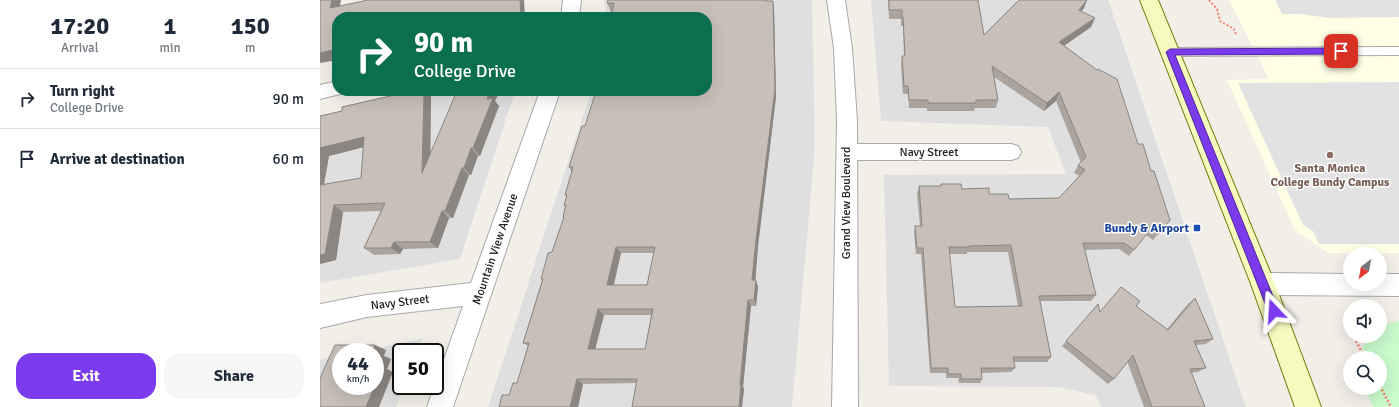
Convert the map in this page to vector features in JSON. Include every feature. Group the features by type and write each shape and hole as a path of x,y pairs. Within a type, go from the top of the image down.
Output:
{"main road":[{"path":"1149,0 1264,284 1308,407"}],"street":[{"path":"571,12 572,0"},
{"name":"Grand View Boulevard","path":"836,0 844,61 847,152 845,407"},
{"path":"320,92 332,89"},
{"name":"Mountain View Avenue","path":"440,407 548,96"},
{"name":"Navy Street","path":"847,152 1011,152"},
{"path":"1264,284 1399,285"},
{"name":"Navy Street","path":"320,316 367,306 480,293"}],"lane":[{"path":"1170,52 1399,51"}],"path":[{"path":"1209,0 1217,9 1220,21 1234,29 1236,35 1234,39"},
{"path":"1385,395 1391,407"}],"shaded area":[{"path":"604,0 812,0 815,146 792,407 488,407 589,96 712,96 712,12 606,12"},
{"path":"871,0 1108,0 1246,407 1102,407 1095,395 1059,387 889,386 884,175 1066,174 1048,127 881,121"},
{"name":"Santa Monica College Bundy Campus","path":"1229,0 1399,0 1399,253 1387,253 1387,247 1343,247 1343,253 1328,253 1295,230 1227,80 1269,79"},
{"path":"1275,0 1399,0 1399,17 1330,18 1300,14 1282,14"},
{"path":"1399,82 1399,244 1319,244 1313,231 1303,225 1238,83"},
{"path":"423,96 513,96 460,259 320,283 320,117"},
{"path":"422,339 420,343 402,343"},
{"path":"392,345 392,395 401,395 396,407 320,407 320,360 332,357 332,395 384,395 384,347"}],"green space":[{"path":"1399,321 1399,407 1373,407 1368,395 1387,395 1387,351 1361,351 1365,343 1387,343 1387,324"}],"building":[{"path":"320,0 332,0 330,8 368,0 520,0 521,12 332,12 332,50 320,53"},
{"path":"608,0 773,1 775,89 752,280 756,280 754,300 748,300 739,407 632,407 637,379 577,379 570,407 499,407 502,395 509,395 513,383 517,383 529,343 523,343 543,279 541,279 548,253 552,252 564,217 566,205 564,205 567,195 565,195 573,167 569,167 582,126 585,126 594,96 712,96 712,12 612,12 614,3 607,3","holes":["616,247 655,247 647,285 607,285","598,309 653,309 645,349 588,349"]},
{"path":"889,0 978,0 984,35 1019,0 1087,0 1079,10 1095,18 1059,42 1097,70 1098,69 1117,79 1138,144 1143,144 1151,171 1154,171 1170,220 1159,234 1151,229 1134,250 1124,243 1083,243 1096,295 1039,296 1051,357 1013,357 1015,368 981,368 982,379 961,379 961,374 948,374 948,368 931,368 923,248 917,248 915,226 922,226 919,186 961,184 962,189 989,188 989,194 1008,194 1009,199 1059,198 1085,170 1078,165 1086,157 1059,92 1047,103 992,66 998,100 976,100 976,103 928,103 928,100 909,100 908,86 904,86 902,56 905,56 902,10 889,10","holes":["1011,245 1022,306 955,307 949,247"]},
{"path":"390,96 424,96 422,173 455,96 488,96 487,99 493,98 473,148 471,148 464,168 462,168 445,211 442,211 430,242 394,242 391,248 364,248 385,203 334,205 325,254 320,255 320,185 361,178 364,137 320,148 320,116 342,111 342,107"},
{"path":"1121,287 1140,301 1136,306 1168,330 1195,298 1213,339 1194,341 1206,368 1190,369 1205,407 1152,407 1133,355 1114,379 1066,341 1098,304 1100,312"},
{"path":"332,352 332,395 371,395 366,407 320,407 320,378"}],"place":[{"name":"Santa Monica College Bundy Campus","path":"1330,155"},
{"name":"Bundy & Airport","path":"1197,228"}],"route":[{"path":"1274,311 1170,52 1341,51"}]}
